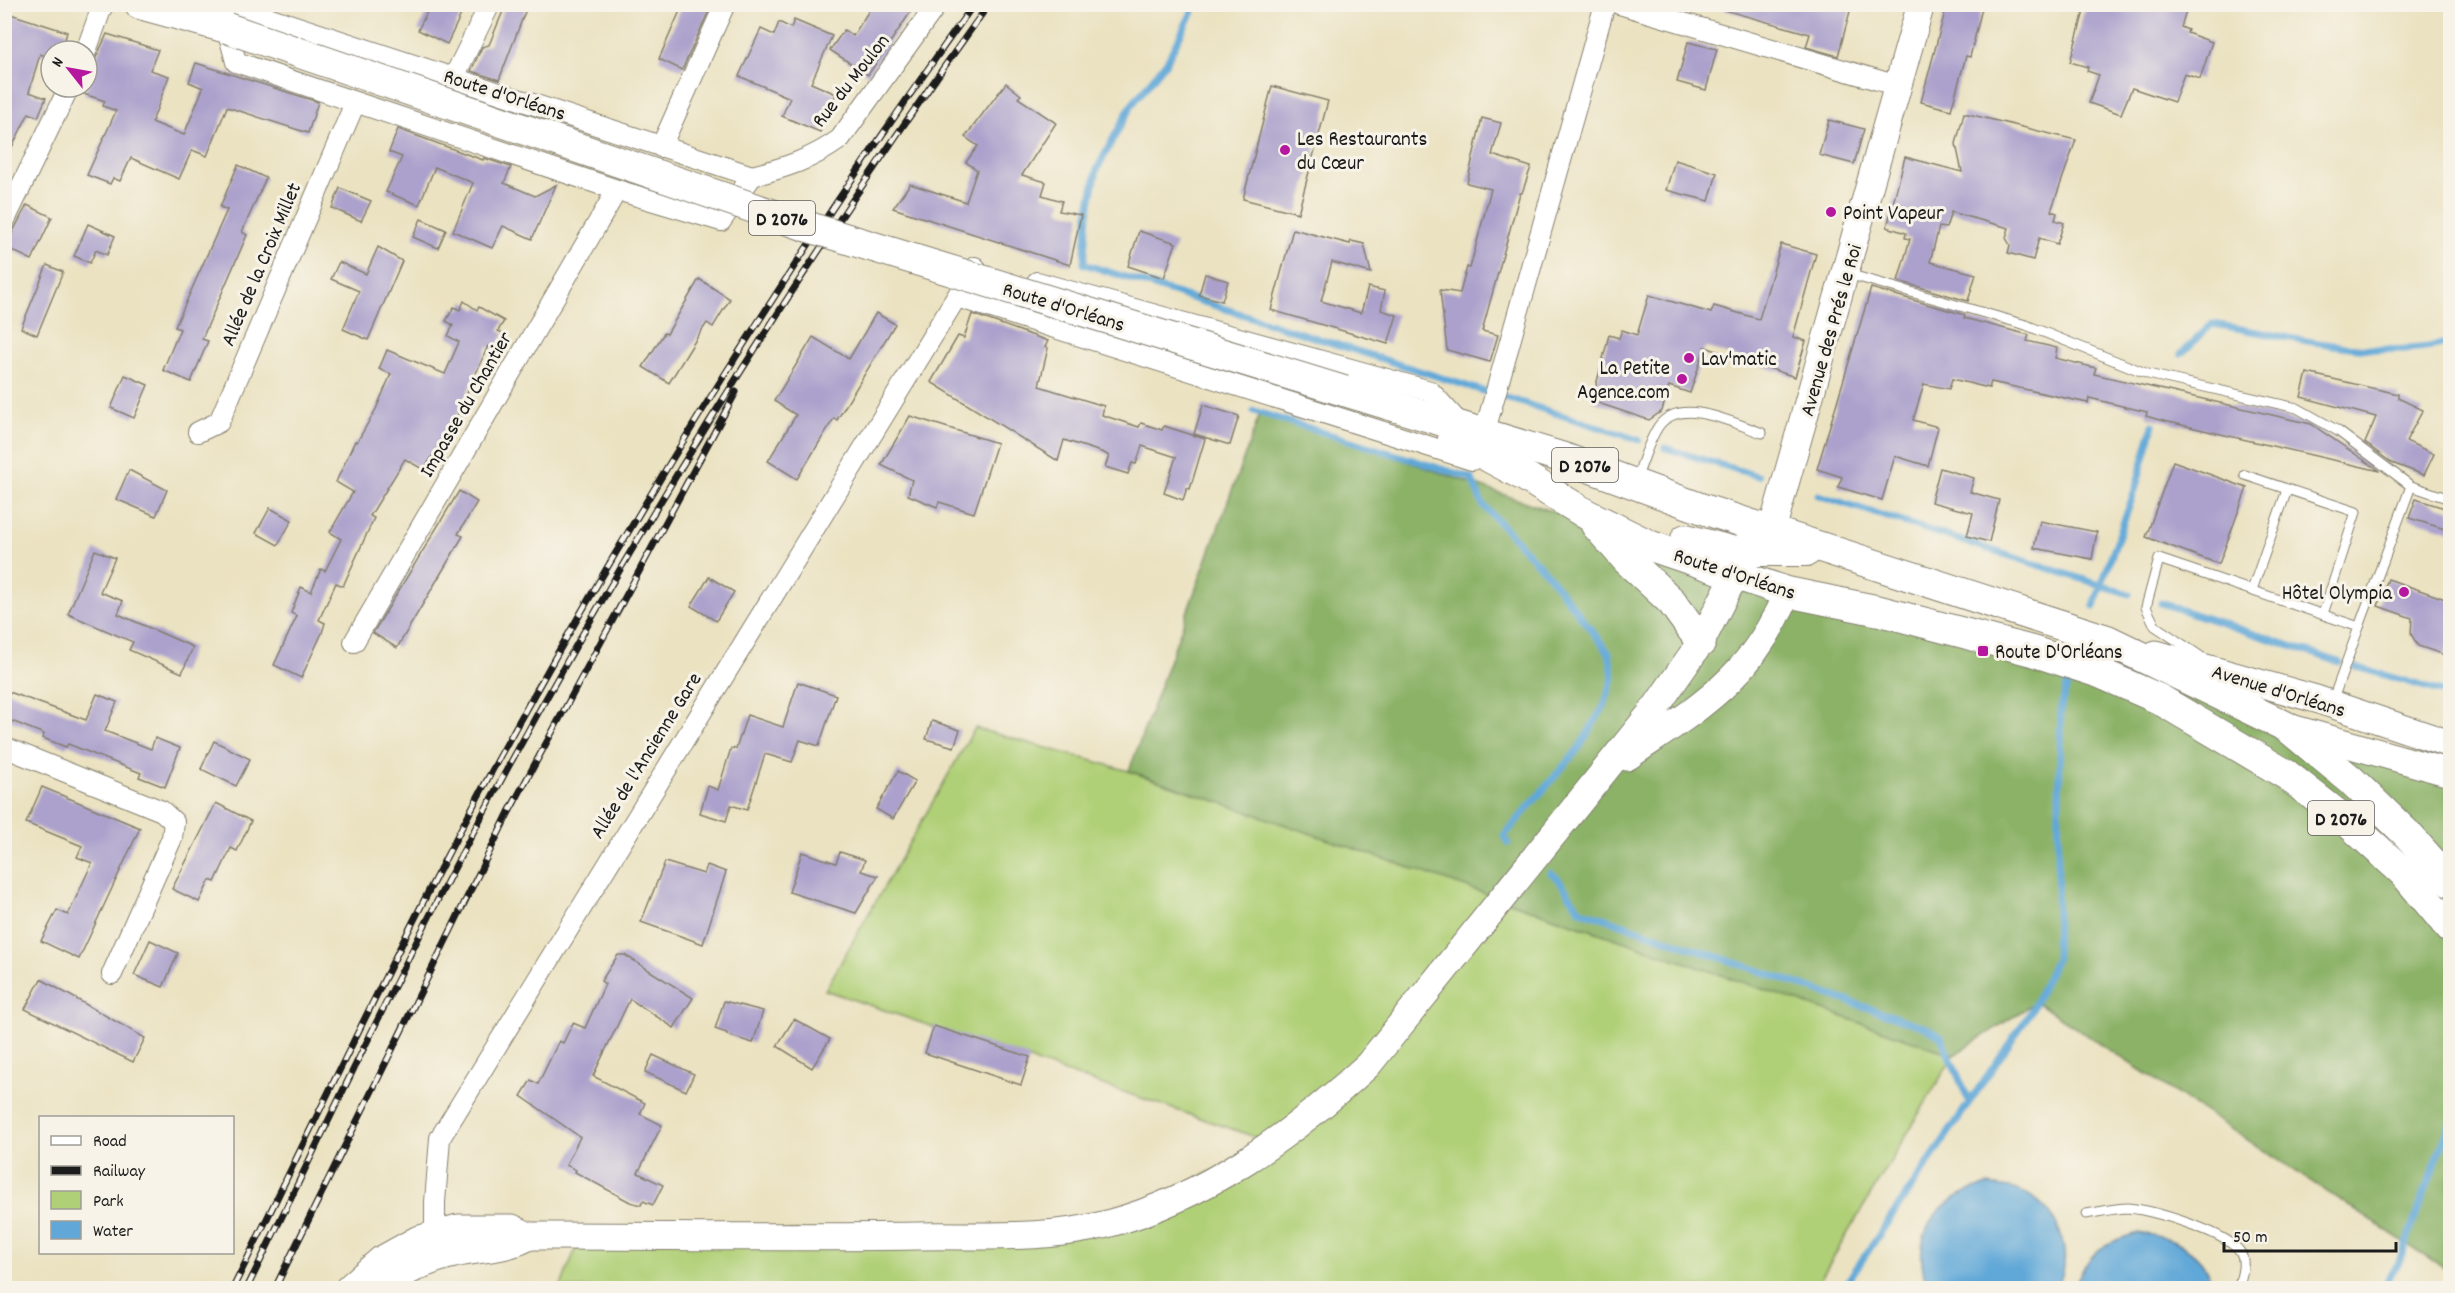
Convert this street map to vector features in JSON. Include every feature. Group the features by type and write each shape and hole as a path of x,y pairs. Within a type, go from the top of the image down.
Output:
{"main road":[{"name":"Route d'Orléans","path":"140,4 227,16 815,229 1564,458 1703,509 1770,541"},
{"name":"Avenue des Prés le Roi","path":"1770,541 1921,4"},
{"name":"Route d'Orléans","path":"1395,408 1526,477 1586,514 1651,546 1787,592 1951,628 2100,673 2159,699 2213,729 2288,776 2351,825 2404,873 2451,928"},
{"name":"D 2076","path":"1526,477 1702,545 1731,551 1770,541 1831,551 2107,640 2226,687 2287,727 2351,780 2408,835 2451,882"},
{"name":"D 2076","path":"1586,514 1628,560 1672,602 1701,642"},
{"path":"379,1288 424,1262 435,1247 458,1228 512,1228 529,1236 815,1237 1038,1234 1107,1224 1163,1204 1214,1180 1320,1109 1368,1065 1606,771 1701,642 1735,575 1770,541 1787,592 1779,613 1753,657 1729,683 1606,771"},
{"name":"Route d'Orléans","path":"2100,673 2226,687"},
{"name":"Avenue d'Orléans","path":"2226,687 2331,704 2451,744"},
{"name":"Avenue d'Orléans","path":"2287,727 2451,773"},
{"path":"350,1288 381,1260 417,1240 435,1247"}],"street":[{"path":"90,39 103,4"},
{"path":"454,77 490,4"},
{"path":"661,147 725,4"},
{"name":"Rue du Moulon","path":"752,176 792,165 822,153 840,139 937,4"},
{"path":"1474,431 1605,4"},
{"path":"1619,4 1898,86"},
{"path":"227,16 236,62 617,190 721,221 752,176"},
{"name":"Route d'Orléans","path":"227,16 454,77 752,176"},
{"path":"6,215 63,99"},
{"name":"Allée de la Croix Millet","path":"198,432 219,422 355,103"},
{"name":"Impasse du Chantier","path":"354,642 617,190"},
{"name":"Allée de l'Ancienne Gare","path":"435,1247 440,1138 896,391 976,265 1430,391 1474,431"},
{"path":"957,297 1526,477"},
{"path":"4,747 162,812 174,822 172,838 111,974"}],"lane":[{"path":"1846,273 2026,325 2148,374 2297,408 2338,431 2411,486 2451,499"},
{"path":"1634,484 1658,426 1675,416 1697,411 1762,433"},
{"path":"2245,475 2356,512 2323,614"},
{"path":"2331,704 2411,486"},
{"path":"2252,590 2287,490"},
{"path":"2226,687 2155,626 2146,607 2159,559 2359,627"},
{"path":"2086,1214 2128,1208 2189,1223 2219,1235 2241,1253 2243,1264 2238,1288"}],"green space":[{"path":"1261,411 1787,592 2100,673 2450,771 2450,890 2405,874 2450,928 2450,1272 2036,1002 1954,1055 1129,771"},
{"path":"975,728 1129,771 1954,1055 1815,1288 560,1288 581,1236 1107,1224 1270,1142 825,990"}],"water":[{"path":"1987,1185 2011,1188 2027,1194 2051,1215 2062,1238 2064,1251 2062,1276 2057,1288 1928,1288 1923,1269 1922,1252 1924,1236 1930,1222 1953,1200 1968,1191"},
{"path":"2138,1233 2163,1238 2186,1248 2203,1264 2213,1288 2074,1288 2084,1266 2097,1251 2115,1241"}],"building":[{"path":"431,4 466,4 447,44 418,30"},
{"path":"506,4 528,4 499,80 471,71 482,47 489,45"},
{"path":"683,4 712,4 682,70 659,59"},
{"path":"873,4 916,4 868,75 830,50 844,30 853,36"},
{"path":"1725,4 1852,4 1838,56 1806,47 1810,34 1724,10"},
{"path":"1947,4 1983,4 1970,57 1966,56 1951,110 1921,102"},
{"path":"2086,4 2188,4 2181,27 2188,30 2187,33 2212,42 2200,79 2184,74 2174,102 2132,88 2121,114 2089,103 2099,75 2087,71 2088,67 2070,62"},
{"path":"4,12 67,32 65,39 39,39 39,57 29,92 39,96 39,99 46,99 38,117 29,113 4,163"},
{"path":"794,20 832,36 811,83 836,94 820,132 782,116 790,98 739,76 761,29 774,35 779,22 791,28"},
{"path":"107,34 158,50 150,70 169,76 152,122 184,135 203,88 189,82 196,63 318,102 308,133 227,107 207,156 192,150 179,179 131,158 120,181 113,178 110,184 87,175 116,111 103,106 105,101 99,99 99,51"},
{"path":"1688,42 1717,49 1706,90 1677,82"},
{"path":"1006,83 1021,95 1018,98 1056,123 1022,175 1046,182 1042,195 1062,201 1059,211 1081,215 1070,265 893,208 910,184 966,202 977,170 966,162 978,146 965,137"},
{"name":"Les Restaurants du Cœur","path":"1272,86 1328,101 1298,213 1243,199"},
{"path":"1964,113 2076,140 2051,211 2057,213 2055,220 2064,223 2057,244 2039,238 2033,260 2008,253 2010,245 2006,238 2009,228 1951,212 1946,228 1939,227 1930,262 1976,274 1968,301 1898,281 1910,239 1905,238 1906,233 1887,227 1905,157 1962,172 1956,144"},
{"path":"1482,118 1501,123 1492,155 1531,167 1522,193 1520,193 1482,331 1498,335 1490,362 1447,350 1440,290 1460,293 1467,267 1470,268 1491,189 1467,183"},
{"path":"1829,120 1864,129 1854,164 1819,155"},
{"path":"398,129 483,160 484,158 511,167 504,183 535,196 556,185 532,239 503,226 492,248 453,231 473,183 435,167 419,205 386,192 402,157 389,152"},
{"path":"1675,160 1717,173 1709,201 1666,190"},
{"path":"238,165 266,178 242,232 247,235 202,339 208,341 191,382 163,370 180,329 175,327 227,210 220,207"},
{"path":"340,188 371,201 361,221 332,208"},
{"path":"27,205 52,217 32,260 5,247"},
{"path":"421,219 446,230 438,248 413,237"},
{"path":"88,224 115,236 107,255 96,250 90,263 74,256"},
{"path":"1293,229 1350,244 1351,241 1364,244 1371,273 1332,262 1321,301 1361,313 1368,287 1385,291 1381,310 1397,315 1388,344 1271,310"},
{"path":"1139,231 1176,243 1164,278 1128,266"},
{"path":"1781,244 1816,254 1793,337 1806,341 1795,377 1705,347 1690,393 1669,386 1662,411 1649,420 1592,401 1609,335 1619,338 1622,330 1637,335 1649,295 1711,313 1714,306 1759,319"},
{"path":"378,247 402,261 368,340 343,329 359,291 331,279 339,262 366,274"},
{"path":"47,265 63,272 37,335 21,328"},
{"path":"1205,274 1228,281 1222,301 1199,295"},
{"path":"699,279 730,299 713,327 707,323 669,383 643,367 664,333 667,334"},
{"path":"1871,288 1965,315 1964,318 2029,335 2027,341 2057,348 2055,358 2096,368 2094,374 2311,424 2380,471 2156,419 2146,416 2147,412 2089,398 2088,403 1991,382 1989,388 1952,379 1949,389 1924,384 1913,420 1938,427 1928,466 1895,456 1882,500 1838,487 1842,477 1817,469"},
{"path":"464,301 477,310 479,307 504,321 498,331 504,334 495,350 488,346 457,416 461,419 449,440 444,437 424,470 405,459 370,516 374,518 343,586 336,583 319,620 325,623 322,633 301,678 274,665 297,616 291,613 301,587 311,592 321,569 325,571 341,539 330,532 353,492 336,482 355,441 357,442 376,409 391,374 379,369 387,350 445,374 459,342 448,336 453,325 446,321 454,307 460,310"},
{"path":"876,313 895,324 837,420 834,418 797,479 768,461 796,415 774,401 813,337 849,359"},
{"path":"972,314 1048,341 1039,386 1104,406 1102,415 1139,427 1141,423 1162,430 1164,426 1205,439 1190,489 1187,488 1183,500 1164,493 1176,457 1142,446 1136,464 1132,463 1128,474 1105,467 1109,456 1104,453 1064,440 1058,461 931,382 958,336 964,338"},
{"path":"2307,373 2398,394 2398,398 2423,410 2406,441 2434,454 2424,475 2392,463 2365,443 2376,417 2301,397"},
{"path":"125,375 148,385 134,418 111,408"},
{"path":"1203,405 1239,416 1230,445 1194,434"},
{"path":"910,416 997,443 974,513 939,502 937,507 908,495 912,480 881,465"},
{"path":"2173,461 2247,488 2219,564 2146,537"},
{"path":"1940,468 1974,478 1970,492 1999,500 1989,542 1967,536 1973,513 1931,502"},
{"path":"129,470 167,490 156,516 116,499"},
{"path":"459,491 477,502 458,534 463,536 397,648 373,633"},
{"path":"2416,499 2451,510 2451,531 2409,518"},
{"path":"270,508 292,520 278,545 256,533"},
{"path":"2040,521 2097,532 2092,559 2034,548"},
{"path":"95,550 115,558 100,592 123,601 118,614 193,647 182,673 129,650 133,642 68,614"},
{"path":"709,577 734,592 716,621 691,606"},
{"name":"Hôtel Olympia","path":"2388,579 2451,601 2451,638 2445,655 2418,646 2411,634 2412,618 2378,606"},
{"path":"798,682 836,695 819,746 800,740 792,762 765,754 747,810 731,805 726,821 700,813 708,786 718,790 731,748 736,749 747,715 783,727"},
{"path":"4,690 86,720 97,694 117,702 105,731 151,749 155,738 180,748 165,787 139,777 141,773 68,744 66,747 43,738 44,734 4,718"},
{"path":"932,721 960,730 954,747 926,739"},
{"path":"214,741 250,759 236,786 201,769"},
{"path":"898,771 915,781 893,819 876,809"},
{"path":"42,787 140,828 79,959 41,941 57,910 68,915 92,863 77,857 82,846 26,823"},
{"path":"216,803 251,821 237,851 231,848 215,882 210,880 199,902 172,889"},
{"path":"802,852 836,863 840,852 865,860 861,871 878,876 856,913 789,892"},
{"path":"665,862 704,874 707,865 726,872 703,944 641,922"},
{"path":"150,940 178,953 163,987 134,975"},
{"path":"618,955 625,955 693,998 674,1028 630,999 593,1076 645,1103 640,1114 662,1125 638,1173 663,1185 653,1205 643,1201 641,1205 630,1202 566,1165 580,1137 521,1096 531,1080 538,1084 559,1041 563,1043 573,1023 585,1028 605,984 601,981"},
{"path":"41,979 145,1038 133,1062 25,1009"},
{"path":"724,1001 763,1011 753,1043 715,1029"},
{"path":"794,1019 830,1039 812,1068 777,1046"},
{"path":"934,1026 1030,1057 1021,1085 925,1053"},
{"path":"653,1055 694,1074 686,1091 645,1072"}],"waterway":[{"path":"1196,4 1167,61 1131,106 1097,169 1088,214 1084,264 1486,392"},
{"path":"2181,354 2212,324 2332,345 2363,348 2393,350 2422,348 2450,342"},
{"path":"1501,396 1639,440"},
{"path":"1254,411 1471,478 1483,505 1549,576 1609,653 1613,678 1604,706 1579,748 1504,836 1508,843"},
{"path":"2094,606 2136,487 2153,425"},
{"path":"1665,448 1758,476"},
{"path":"1818,495 2129,594"},
{"path":"2161,603 2339,662"},
{"path":"2356,667 2450,694"},
{"path":"1843,1288 2030,1013 2056,959 2061,706 2068,683"},
{"path":"1551,873 1559,880 1580,910 1927,1028 1941,1037 1969,1101"},
{"path":"2383,1288 2399,1262 2450,1124"}],"railway":[{"path":"233,1288 375,997 449,852 578,618 630,528 796,263 974,4"},
{"path":"247,1288 448,880 571,654 636,542 771,323 915,109 989,4"},
{"path":"275,1288 509,812 736,392"}],"place":[{"name":"Les Restaurants du Cœur","path":"1285,150"},
{"name":"Point Vapeur","path":"1831,212"},
{"name":"Lav'matic","path":"1689,358"},
{"name":"La Petite Agence.com","path":"1682,379"},
{"name":"Hôtel Olympia","path":"2404,592"},
{"name":"Route D'Orléans","path":"1983,651"}]}
